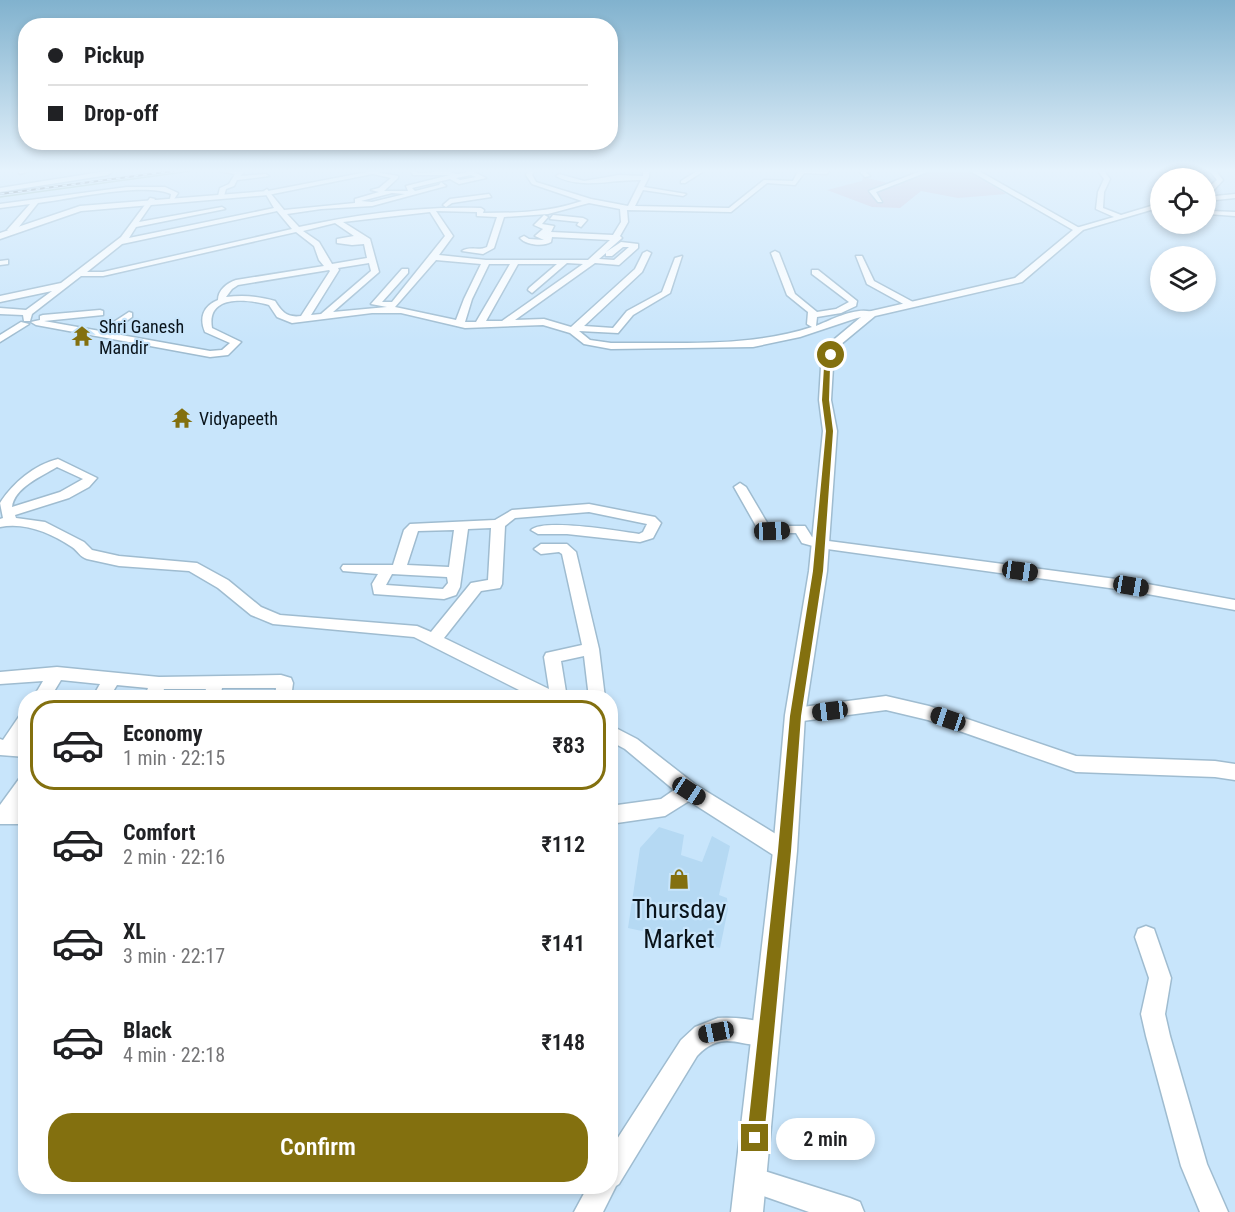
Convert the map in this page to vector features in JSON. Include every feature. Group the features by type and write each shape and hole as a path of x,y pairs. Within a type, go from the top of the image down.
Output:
{"main road":[{"path":"0,235 23,228"},
{"path":"747,1212 785,851 795,716 820,544 830,431 825,400 827,367 834,344 871,314 1018,280 1079,230 1075,228"}],"street":[{"path":"13,231 16,228"},
{"path":"0,339 31,319 61,286 107,254 134,228"},
{"path":"121,242 196,228"},
{"path":"296,228 331,246 322,250 323,260 335,270 303,320"},
{"path":"80,274 103,274 299,231 325,228"},
{"path":"321,318 374,275 372,260 364,239 347,228"},
{"path":"405,271 375,304 394,304 436,254 449,233 445,228"},
{"path":"436,254 483,252 487,249 496,228"},
{"path":"529,228 522,236 527,241 547,242 549,238 538,236 547,228"},
{"path":"551,228 545,234 618,238"},
{"path":"504,324 595,262 618,238 624,228"},
{"path":"1079,230 1087,228"},
{"path":"107,254 193,234 189,229"},
{"path":"574,330 638,271 647,253"},
{"path":"775,253 791,295 811,308 814,315 811,330"},
{"path":"436,254 486,262 595,262"},
{"path":"0,311 71,328 204,354 225,353 236,342 208,330 206,324 210,309 222,300 245,297 272,303 280,315 285,318 303,320 372,310 401,310 460,323 480,325 544,322 574,330 610,331 618,329 630,313 666,293 680,258"},
{"path":"859,258 870,282 910,304"},
{"path":"222,300 222,296 229,287 236,283 372,260"},
{"path":"480,325 516,261"},
{"path":"532,290 565,261"},
{"path":"460,323 468,299 486,262"},
{"path":"622,268 638,271"},
{"path":"814,315 838,311 853,304 853,301 815,272"},
{"path":"0,299 61,286"},
{"path":"574,330 587,342 622,346 753,344 811,330 856,315 871,314"},
{"path":"31,319 97,315 71,328"},
{"path":"102,334 129,315"},
{"path":"58,463 91,478 74,491 6,519 5,505 14,491 54,464 58,463"},
{"path":"740,487 765,530 800,529 807,540 820,544 1131,586 1235,605"},
{"path":"462,524 456,572 453,587 449,593 379,590 379,584 393,569 411,530 415,527 462,524 498,524 512,514 594,508 650,520 654,523 648,535 640,538 567,530 538,531"},
{"path":"566,511 567,530"},
{"path":"6,519 40,525 79,545 87,554 119,561 192,566 223,584 256,611 278,620 417,632 535,690"},
{"path":"453,587 476,587 495,583 498,524"},
{"path":"542,549 562,547 569,552 591,649 596,690"},
{"path":"348,568 456,572"},
{"path":"433,641 476,587"},
{"path":"558,690 552,657 591,649"},
{"path":"46,690 57,674"},
{"path":"4,682 57,674 113,678 156,690 213,690 281,681 285,683 284,690"},
{"path":"105,690 113,678"},
{"path":"795,716 886,704 928,713 1076,764 1215,769 1235,772"},
{"path":"3,747 18,729"},
{"path":"618,737 631,744 689,791 785,851"},
{"path":"3,747 18,748"},
{"path":"618,814 665,807 689,791"},
{"path":"2,815 18,795"},
{"path":"2,815 18,815"},
{"path":"1146,937 1160,978 1160,992 1153,1014 1158,1036 1194,1166 1214,1212"},
{"path":"618,1162 689,1048 704,1034 740,1029 765,1034"},
{"path":"752,1180 850,1212"},
{"path":"588,1212 598,1194"}],"shaded area":[{"name":"Thursday Market","path":"659,827 684,835 681,855 702,862 712,836 730,846 719,895 727,898 728,909 720,948 628,928 640,848"}],"place":[{"name":"Shri Ganesh Mandir","path":"82,336"},
{"name":"Vidyapeeth","path":"182,418"},
{"name":"Thursday Market","path":"679,879"}],"route":[{"path":"755,1138 785,851 795,716 818,571 830,431 825,400 827,367 831,355"}]}
